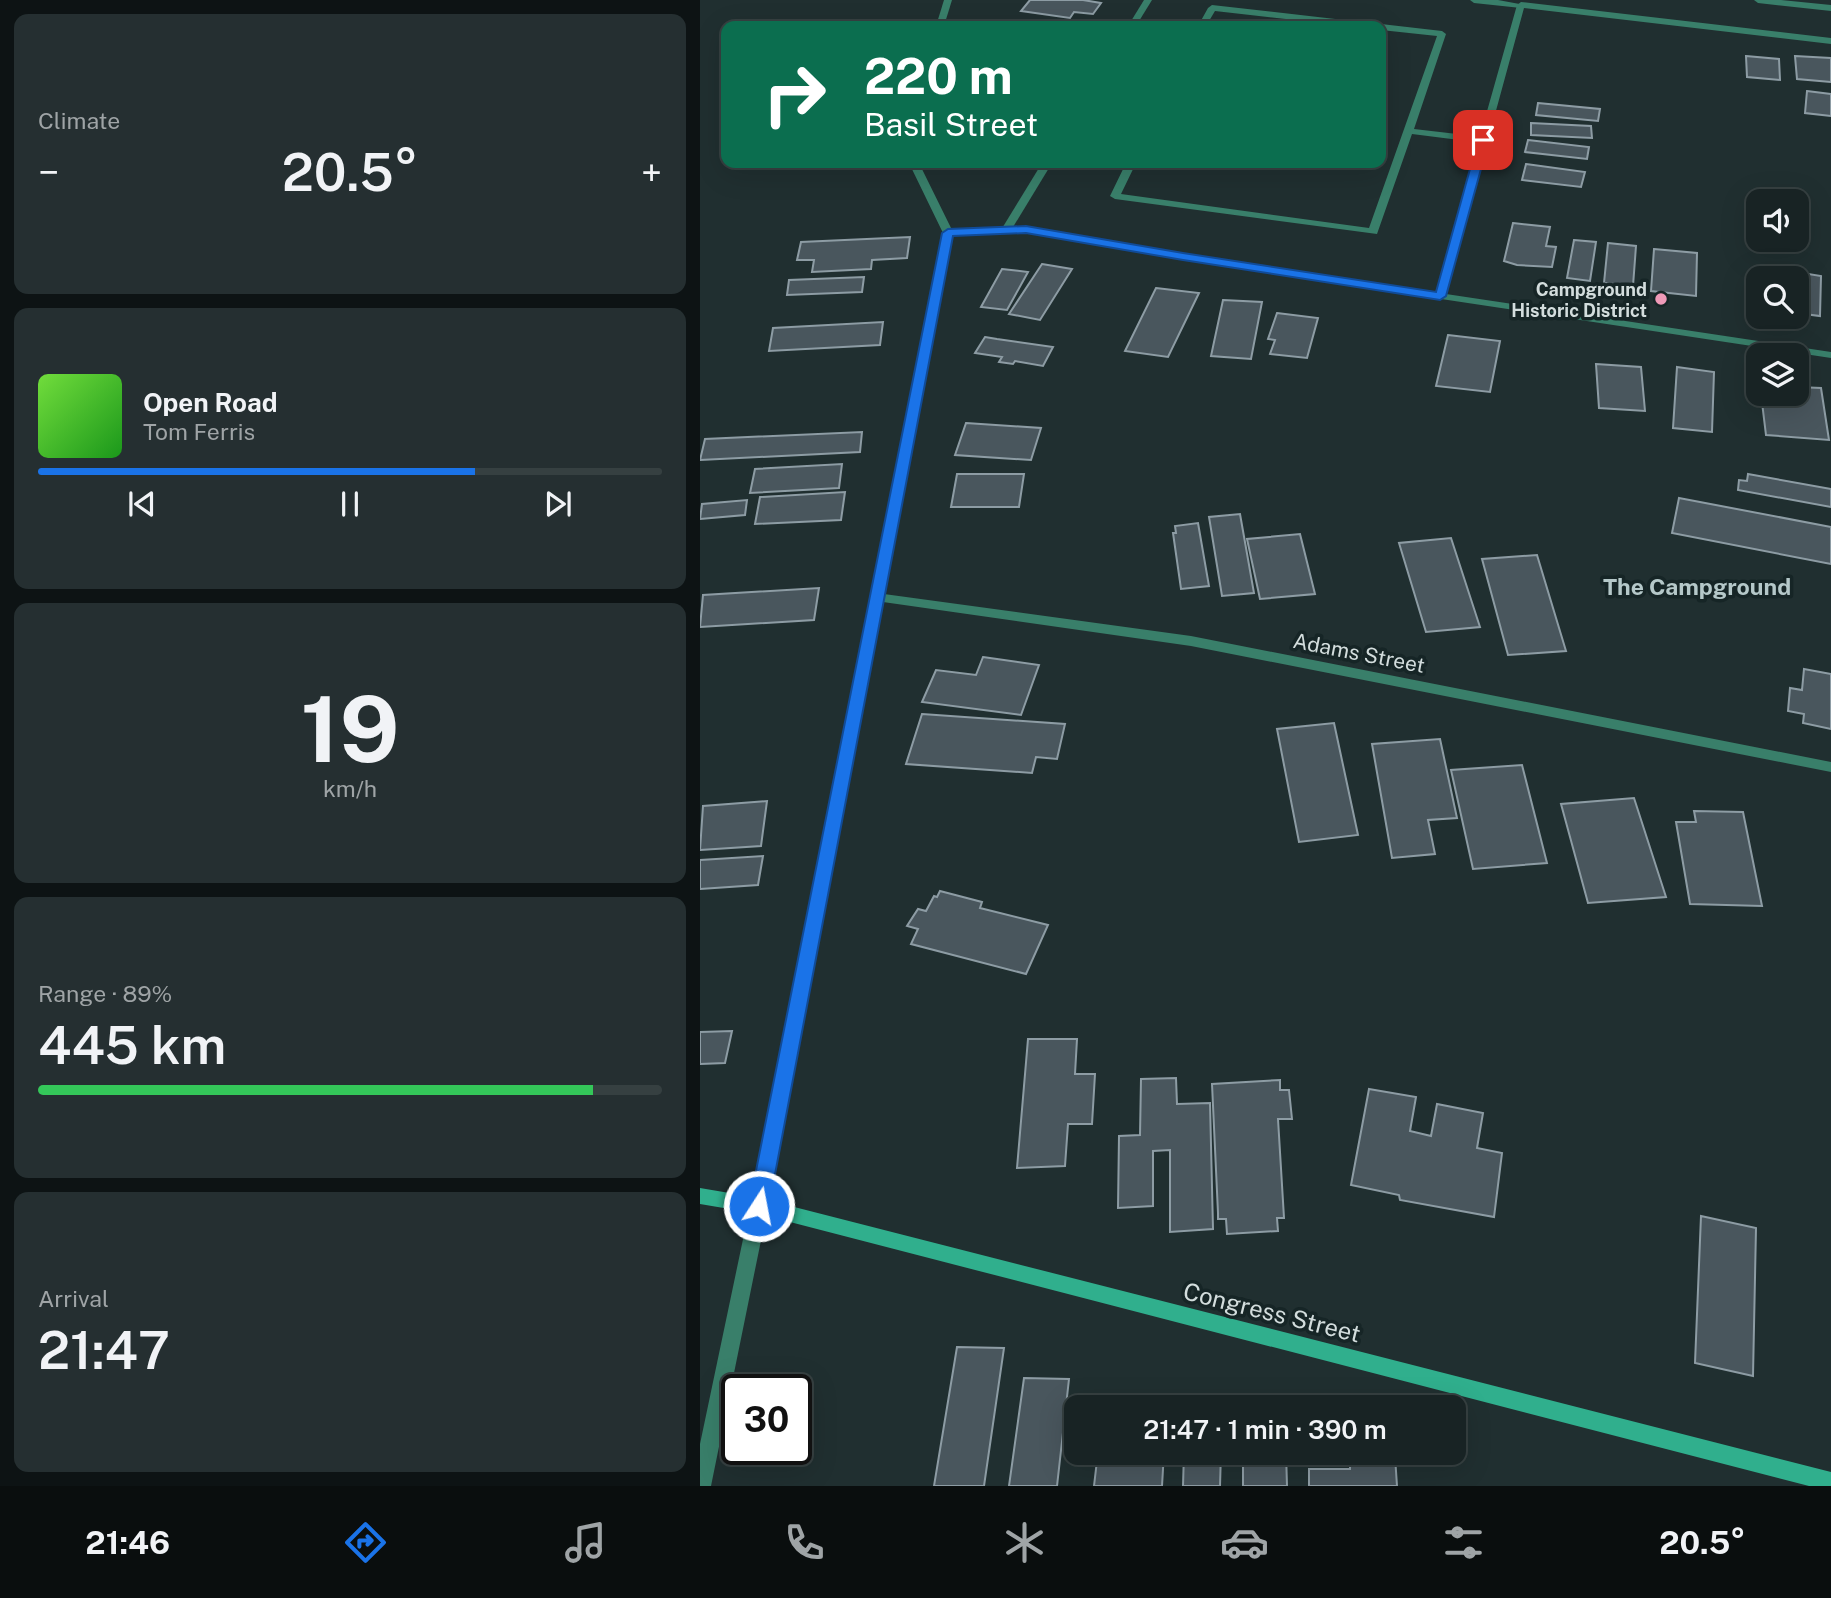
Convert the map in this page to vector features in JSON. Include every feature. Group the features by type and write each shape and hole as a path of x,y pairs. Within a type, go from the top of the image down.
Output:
{"street":[{"path":"942,21 948,0"},
{"path":"1135,21 1148,0"},
{"path":"1474,0 1831,41"},
{"path":"1761,0 1831,8"},
{"path":"1440,296 1521,5"},
{"path":"1205,21 1212,8 1326,21"},
{"path":"1129,168 1115,196 1373,232 1442,34 1386,28"},
{"path":"1408,131 1483,140"},
{"path":"701,1486 759,1206 948,233 916,168"},
{"path":"1006,230 1044,168"},
{"path":"948,233 1026,229 1183,257 1831,355"},
{"name":"Adams Street","path":"876,597 1191,641 1831,767"},
{"name":"Congress Street","path":"700,1196 759,1206 1831,1482"}],"building":[{"path":"1030,0 1083,0 1101,3 1093,14 1074,12 1070,18 1021,11"},
{"path":"1746,56 1779,59 1780,80 1747,77"},
{"path":"1795,56 1831,58 1831,82 1797,79"},
{"path":"1807,91 1831,94 1831,116 1805,113"},
{"path":"1538,103 1600,109 1598,121 1536,115"},
{"path":"1531,123 1591,126 1592,138 1531,135"},
{"path":"1528,140 1589,147 1587,159 1525,152"},
{"path":"1526,164 1585,172 1581,187 1522,180"},
{"path":"1513,223 1550,227 1546,246 1556,247 1552,267 1517,265 1504,261"},
{"path":"910,237 907,258 872,260 871,269 812,272 814,260 797,260 801,242"},
{"path":"1574,240 1596,242 1590,281 1567,278"},
{"path":"1608,243 1636,246 1633,286 1604,283"},
{"path":"1654,249 1697,253 1696,296 1651,291"},
{"path":"1042,264 1072,269 1040,320 1009,314"},
{"path":"1002,269 1028,272 1007,310 981,307"},
{"path":"1809,274 1821,276 1820,316 1809,315"},
{"path":"864,277 862,292 787,295 789,280"},
{"path":"1156,288 1199,293 1168,357 1125,351"},
{"path":"1223,300 1262,302 1251,359 1211,356"},
{"path":"1277,313 1318,318 1307,358 1270,354 1275,340 1268,339"},
{"path":"883,322 880,345 769,351 773,328"},
{"path":"1448,335 1500,341 1490,392 1436,386"},
{"path":"985,337 1053,347 1043,366 1015,361 1013,364 999,362 1002,357 975,353"},
{"path":"1596,364 1641,367 1645,411 1599,408"},
{"path":"1677,367 1714,372 1712,432 1673,428"},
{"path":"1809,388 1821,388 1829,440 1766,435 1762,406 1809,406"},
{"path":"966,423 1041,428 1031,460 955,455"},
{"path":"862,432 860,452 700,460 705,439"},
{"path":"842,464 839,488 750,493 755,469"},
{"path":"957,474 1024,474 1019,507 951,507"},
{"path":"1748,474 1831,489 1831,507 1738,490 1739,480 1747,481"},
{"path":"845,492 841,520 755,524 760,497"},
{"path":"1679,498 1831,527 1831,564 1672,533"},
{"path":"747,500 745,515 700,519 702,504"},
{"path":"1240,514 1254,593 1222,596 1209,517"},
{"path":"1198,523 1209,586 1181,589 1173,533 1176,533 1175,526"},
{"path":"1300,534 1315,594 1260,599 1247,539"},
{"path":"1451,538 1480,627 1426,632 1399,543"},
{"path":"1537,555 1566,651 1508,655 1482,559"},
{"path":"819,588 814,620 700,627 703,595"},
{"path":"983,657 1039,665 1021,715 922,702 936,670 976,675"},
{"path":"1804,669 1831,674 1831,729 1803,723 1804,714 1788,711 1790,688 1802,690"},
{"path":"922,714 1065,724 1057,759 1036,757 1032,773 906,764"},
{"path":"1334,723 1358,835 1299,842 1277,729"},
{"path":"1440,739 1457,818 1428,820 1435,854 1392,858 1372,744"},
{"path":"1522,765 1547,863 1473,869 1451,770"},
{"path":"1634,798 1666,897 1588,903 1561,804"},
{"path":"767,801 761,846 700,850 703,806"},
{"path":"1694,811 1743,812 1762,906 1690,904 1676,822 1696,822"},
{"path":"763,856 758,885 700,889 700,860"},
{"path":"940,891 982,902 980,908 1048,925 1026,974 911,944 918,929 907,926 918,909 926,911"},
{"path":"732,1031 725,1063 700,1064 700,1032"},
{"path":"1028,1039 1077,1039 1075,1074 1095,1074 1092,1124 1068,1124 1065,1166 1017,1168"},
{"path":"1176,1078 1177,1104 1210,1103 1213,1229 1170,1232 1170,1150 1153,1151 1153,1206 1118,1208 1119,1136 1140,1135 1141,1079"},
{"path":"1280,1080 1280,1090 1289,1090 1292,1119 1278,1119 1284,1218 1277,1218 1278,1231 1227,1234 1226,1219 1218,1219 1212,1084"},
{"path":"1369,1089 1416,1097 1410,1131 1431,1136 1437,1104 1483,1113 1477,1148 1502,1153 1494,1217 1400,1200 1399,1195 1351,1185"},
{"path":"1701,1216 1756,1228 1753,1376 1695,1363"},
{"path":"957,1347 1004,1348 984,1486 934,1486"},
{"path":"1024,1378 1069,1379 1067,1395 1064,1395 1064,1424 1057,1486 1009,1486"},
{"path":"1096,1465 1163,1465 1162,1486 1094,1486"},
{"path":"1184,1465 1221,1465 1220,1486 1183,1486"},
{"path":"1243,1465 1286,1465 1287,1486 1243,1486"},
{"path":"1350,1465 1396,1465 1397,1486 1309,1486 1309,1469 1350,1469"}],"place":[{"name":"Campground Historic District","path":"1661,299"}],"district":[{"name":"The Campground","path":"1697,586"}],"route":[{"path":"759,1206 948,233 1026,229 1183,257 1440,296 1483,140"}]}
